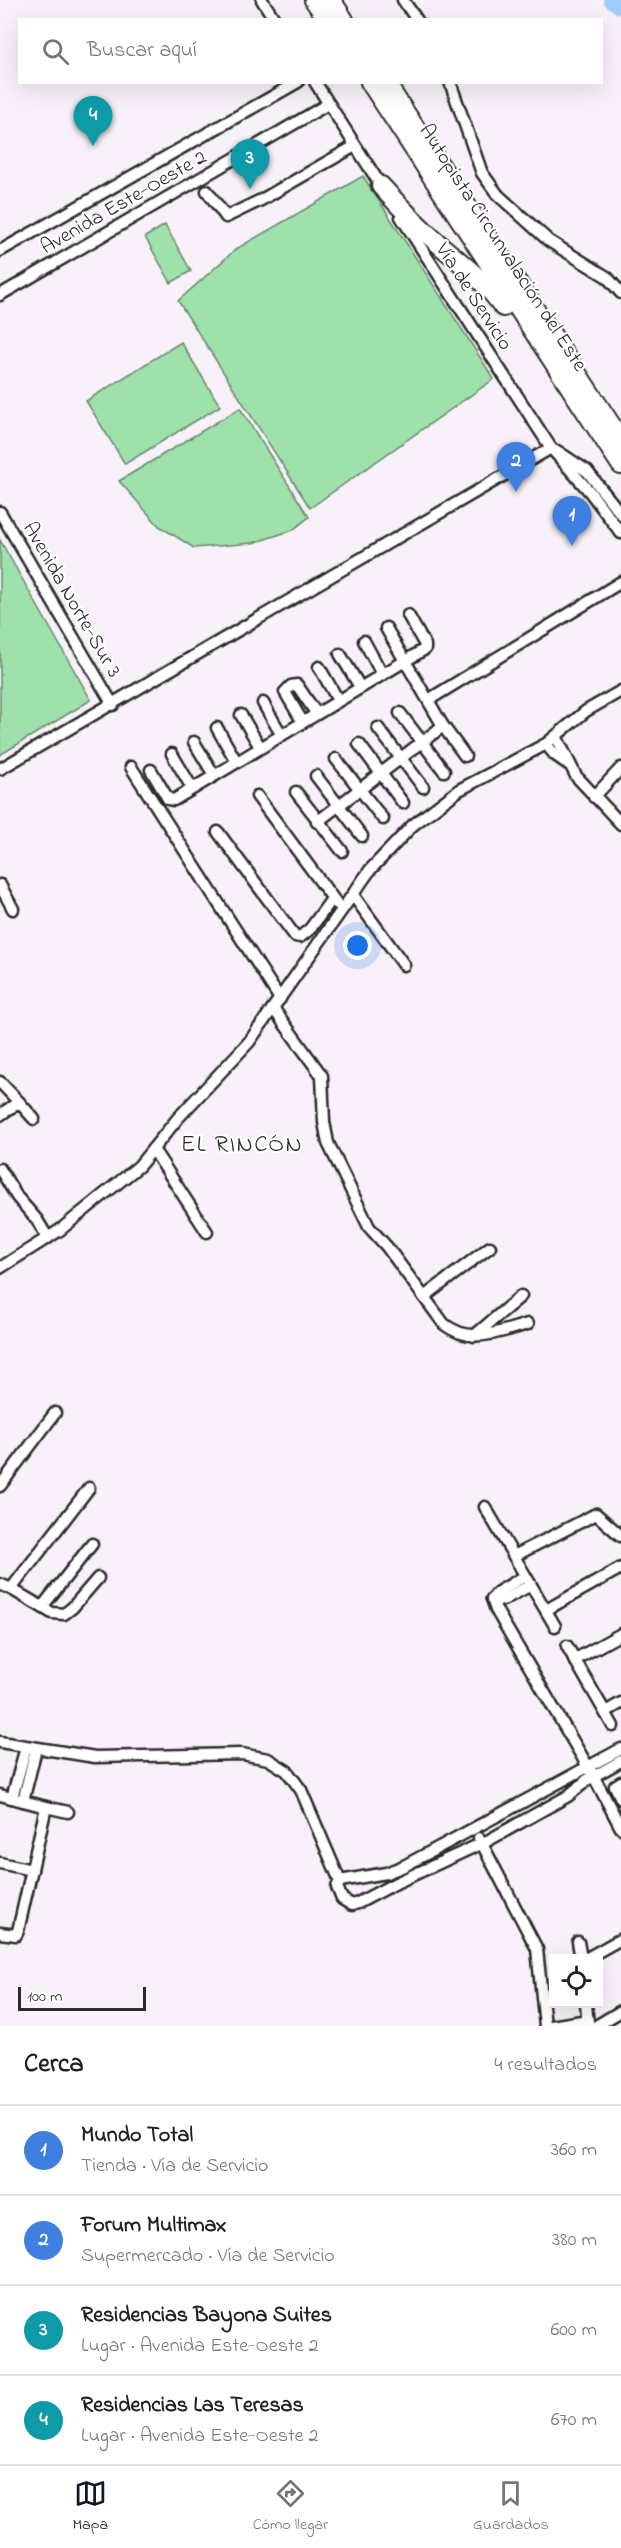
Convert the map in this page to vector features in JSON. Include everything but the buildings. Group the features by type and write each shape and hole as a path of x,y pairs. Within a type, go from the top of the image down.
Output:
{"highway":[{"path":"315,0 327,18"},
{"path":"331,0 343,18"},
{"name":"Autopista Circunvalación del Este","path":"371,84 621,465"},
{"name":"Autopista Circunvalación del Este","path":"386,84 621,440"},
{"path":"381,186 417,224 468,267 493,293 513,322 558,371"}],"street":[{"path":"262,0 274,18"},
{"path":"403,0 416,18"},
{"name":"Avenida Este-Oeste 2","path":"0,251 294,84"},
{"name":"Vía de Servicio","path":"316,84 551,448 569,457 587,471 621,514"},
{"path":"451,84 482,173 498,195 549,241 607,277 621,292"},
{"name":"Avenida Este-Oeste 2","path":"0,295 328,104"},
{"path":"207,191 226,217 261,200 355,146"},
{"path":"0,770 551,448 590,492 621,533"},
{"path":"590,492 602,489"},
{"name":"Avenida Norte-Sur 3","path":"0,512 113,705"},
{"path":"430,699 621,582"},
{"path":"151,770 171,801 426,649 408,615"},
{"path":"386,628 430,699 443,726 465,756"},
{"path":"364,641 382,674"},
{"path":"340,654 360,687"},
{"path":"319,667 338,700"},
{"path":"302,721 285,692 291,686 297,685 316,713"},
{"path":"0,1268 48,1238 120,1184 139,1166 191,1103 249,1042 370,870 413,825 459,790 546,744 586,711 621,691"},
{"path":"263,703 281,734"},
{"path":"400,713 444,771"},
{"path":"241,715 260,747"},
{"path":"317,822 443,726"},
{"path":"217,728 236,761"},
{"path":"378,728 423,788"},
{"path":"556,736 564,750 568,764"},
{"path":"194,742 214,775"},
{"path":"358,744 403,803"},
{"path":"546,744 568,764 594,797 621,824"},
{"path":"172,754 192,788"},
{"path":"336,759 383,819"},
{"path":"131,767 280,999"},
{"path":"594,797 621,768"},
{"path":"316,776 362,836"},
{"path":"296,792 317,822 342,851"},
{"path":"257,796 332,899 343,909"},
{"path":"218,832 295,936 300,937 310,929 332,899"},
{"path":"0,885 8,903 0,912"},
{"path":"353,895 404,965"},
{"path":"273,1008 322,1076 324,1122 328,1143 369,1227 387,1247 444,1324 451,1330 474,1336 528,1324"},
{"path":"0,1082 34,1119"},
{"path":"0,1115 20,1102"},
{"path":"153,1149 207,1232"},
{"path":"0,1168 17,1197 38,1220 48,1238"},
{"path":"424,1297 490,1247"},
{"path":"474,1336 521,1296"},
{"path":"0,1486 55,1413"},
{"path":"11,1589 89,1488"},
{"path":"485,1507 555,1626"},
{"path":"514,1556 596,1514 621,1536"},
{"path":"42,1607 92,1544"},
{"path":"546,1610 621,1568"},
{"path":"0,1584 52,1613 64,1614 98,1578"},
{"path":"528,1580 498,1592 492,1599 496,1610 621,1827"},
{"path":"574,1660 621,1634"},
{"path":"567,1646 613,1726"},
{"path":"605,1712 621,1703"},
{"path":"0,1742 95,1757 246,1754 268,1759 287,1772 302,1790 340,1881 337,1887 342,1899 352,1905 482,1844 568,1796 591,1772 621,1749"},
{"path":"18,1800 31,1748"},
{"path":"340,1881 386,1873 404,1866 591,1772 621,1761"},
{"path":"621,1782 615,1786 621,1799"},
{"path":"0,1796 68,1812"},
{"path":"0,1933 16,1935 46,1807"},
{"path":"475,1830 537,1949 545,2026"},
{"path":"0,1863 32,1870"},
{"path":"596,1954 621,1939"},
{"path":"578,1942 580,1954"},
{"path":"587,2008 591,2024"},
{"path":"551,2026 591,2024 621,2011"}],"green space":[{"path":"363,176 494,379 310,508 178,301 236,249"},
{"path":"165,225 191,271 171,283 145,237"},
{"path":"181,342 220,406 125,464 86,401"},
{"path":"240,408 309,517 293,530 253,543 194,548 159,526 119,481"},
{"path":"0,540 91,700 0,755"}],"waterway":[{"path":"611,0 621,7"}],"place":[{"name":"Residencias Las Teresas","path":"93,146"},
{"name":"Residencias Bayona Suites","path":"250,189"},
{"name":"Forum Multimax","path":"516,492"},
{"name":"Mundo Total","path":"572,546"}],"district":[{"name":"EL RINCÓN","path":"242,1143"}]}
